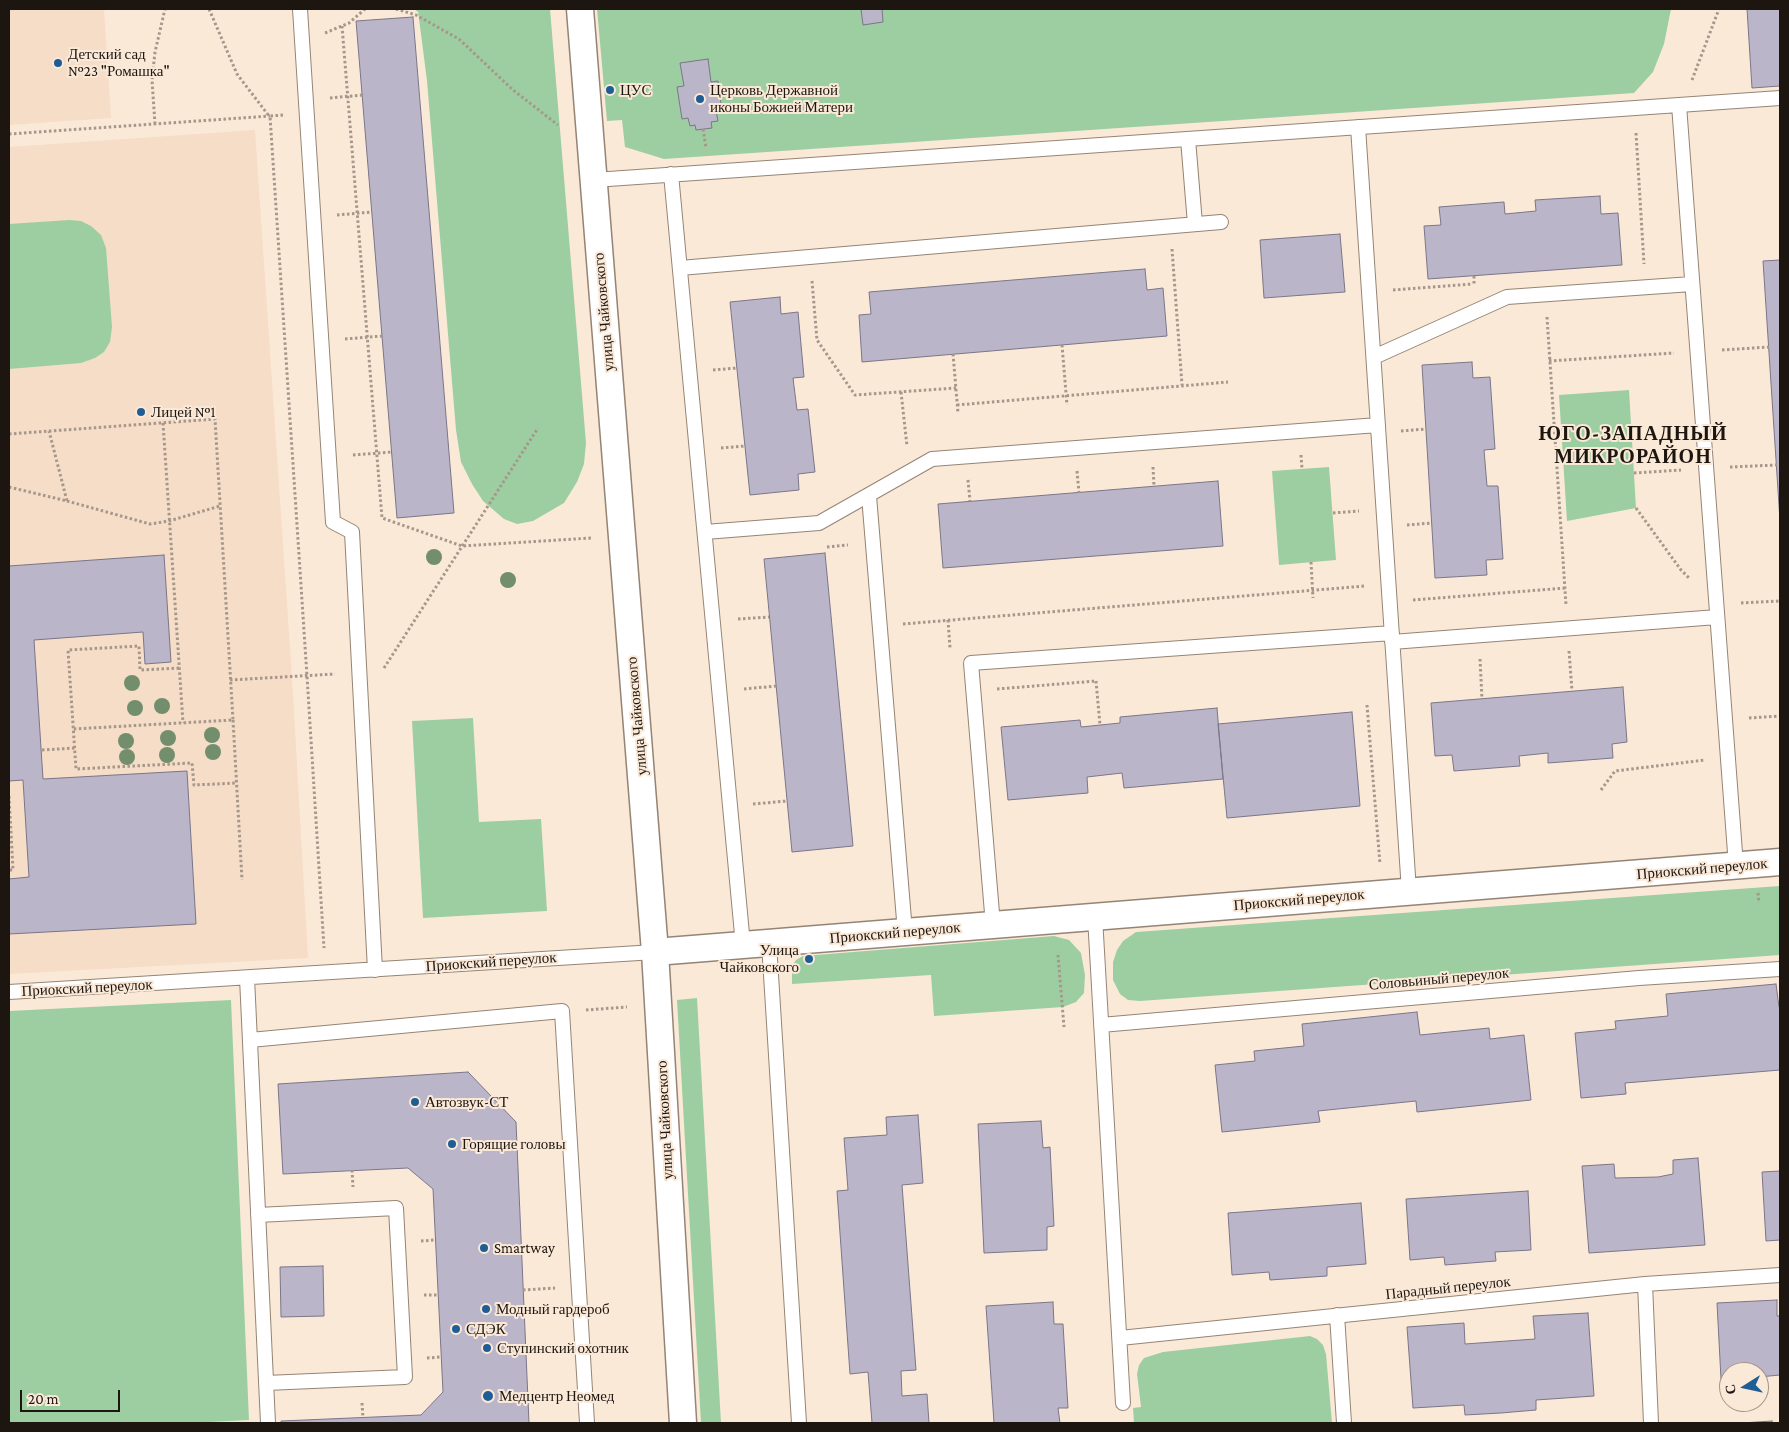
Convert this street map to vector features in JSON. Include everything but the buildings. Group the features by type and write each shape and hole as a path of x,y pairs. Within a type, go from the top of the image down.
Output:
{"street":[{"name":"улица Чайковского","path":"580,9 655,952 683,1423"},
{"name":"Приокский переулок","path":"655,952 1780,862"}],"lane":[{"path":"300,9 333,522 352,532 375,970"},
{"path":"594,180 1780,98"},
{"path":"1679,105 1736,866"},
{"path":"1358,127 1409,892"},
{"path":"1188,139 1195,224"},
{"path":"671,174 743,945"},
{"path":"680,268 1221,222"},
{"path":"1374,356 1507,297 1692,284"},
{"path":"705,532 820,523 932,459 1378,425"},
{"path":"869,496 904,932"},
{"path":"993,925 971,663 1094,654 1392,638 1479,636 1567,629 1717,611"},
{"path":"1095,917 1123,1403"},
{"path":"769,943 799,1423"},
{"name":"Приокский переулок","path":"9,992 655,952"},
{"name":"Соловьиный переулок","path":"1101,1025 1639,978 1780,970"},
{"path":"247,978 268,1423"},
{"path":"250,1040 562,1011 588,1423"},
{"path":"258,1214 396,1208 405,1376 266,1383"},
{"name":"Парадный переулок","path":"1120,1338 1645,1284 1780,1275"},
{"path":"1645,1284 1651,1423"},
{"path":"1337,1315 1344,1423"}],"path":[{"path":"155,124 152,80 164,9"},
{"path":"210,9 236,74 270,116 308,676 325,973"},
{"path":"302,43 349,23 365,9"},
{"path":"396,9 416,15 459,39 512,90 564,130 590,129"},
{"path":"1645,287 1636,133 1655,132 1679,105 1689,88 1720,9"},
{"path":"342,26 382,518 462,546 593,538"},
{"path":"9,134 270,116 347,96 362,95"},
{"path":"703,129 707,156"},
{"path":"313,216 372,212"},
{"path":"1182,385 1172,247 1195,224"},
{"path":"809,257 816,340 855,395 956,388"},
{"path":"1545,294 1572,691"},
{"path":"322,341 382,336"},
{"path":"1062,345 1066,405"},
{"path":"1549,361 1769,347"},
{"path":"953,354 958,413"},
{"path":"957,405 1228,382"},
{"path":"901,392 907,448"},
{"path":"9,434 215,419 242,880"},
{"path":"163,423 183,723"},
{"path":"230,680 381,672 538,428"},
{"path":"49,431 67,501"},
{"path":"1301,451 1302,469"},
{"path":"329,457 392,452"},
{"path":"1634,473 1777,465"},
{"path":"9,487 150,524 169,521 220,506"},
{"path":"1636,508 1681,570 1717,611 1780,601"},
{"path":"1333,513 1360,511"},
{"path":"1311,562 1313,598"},
{"path":"880,626 1365,586 1389,592"},
{"path":"1410,600 1564,588"},
{"path":"713,621 770,617"},
{"path":"905,624 906,631"},
{"path":"1479,636 1482,699"},
{"path":"179,668 140,670 139,646 68,650 76,769 192,763 194,785 237,783"},
{"path":"1094,654 1100,725"},
{"path":"973,691 1096,681"},
{"path":"719,691 776,686"},
{"path":"1366,705 1380,870"},
{"path":"1725,721 1780,716"},
{"path":"73,729 233,720"},
{"path":"42,750 75,748"},
{"path":"1601,790 1615,771 1727,757"},
{"path":"9,796 10,869"},
{"path":"730,807 787,801"},
{"path":"1058,955 1064,1027"},
{"path":"562,1011 626,1007"},
{"path":"523,1290 579,1287"}],"shaded area":[{"name":"Детский сад №23 \"Ромашка\"","path":"9,9 104,9 111,118 9,125"},
{"name":"Лицей №1","path":"255,130 292,677 308,958 9,974 9,147"}],"green space":[{"path":"414,9 550,9 586,443 584,464 577,482 564,503 533,521 517,524 504,519 483,501 461,462 456,430 427,81 418,12"},
{"path":"597,9 1671,9 1664,44 1653,72 1634,93 664,159 625,147 622,120 607,121"},
{"path":"81,221 91,226 101,235 106,248 112,327 110,342 104,352 95,358 81,363 9,369 9,224"},
{"path":"1629,390 1636,508 1567,521 1559,395"},
{"path":"1329,467 1336,560 1279,565 1272,471"},
{"path":"473,718 479,822 541,819 547,911 423,918 412,721"},
{"path":"1780,886 1780,955 1140,1001 1128,1000 1120,994 1113,980 1113,962 1117,950 1123,941 1136,932"},
{"path":"1054,936 1069,940 1081,953 1085,975 1084,993 1076,1002 1063,1007 934,1016 931,975 792,984 792,966 796,960 803,956"},
{"path":"697,998 721,1423 701,1423 677,1000"},
{"path":"231,1000 249,1420 189,1423 9,1423 9,1011"},
{"path":"1310,1336 1317,1339 1323,1345 1326,1354 1332,1423 1134,1423 1133,1408 1141,1407 1137,1374 1139,1365 1144,1358 1163,1352"}],"place":[{"name":"Детский сад №23 \"Ромашка\"","path":"58,63"},
{"name":"ЦУС","path":"610,90"},
{"name":"Церковь Державной иконы Божией Матери","path":"700,99"},
{"name":"Лицей №1","path":"141,412"},
{"name":"Улица Чайковского","path":"809,959"},
{"name":"Автозвук-СТ","path":"415,1102"},
{"name":"Горящие головы","path":"452,1144"},
{"name":"Smartway","path":"484,1248"},
{"name":"Модный гардероб","path":"486,1309"},
{"name":"СДЭК","path":"456,1329"},
{"name":"Ступинский охотник","path":"487,1348"},
{"name":"Медцентр Неомед","path":"488,1396"}],"district":[{"name":"ЮГО-ЗАПАДНЫЙ МИКРОРАЙОН","path":"1633,446"}]}
